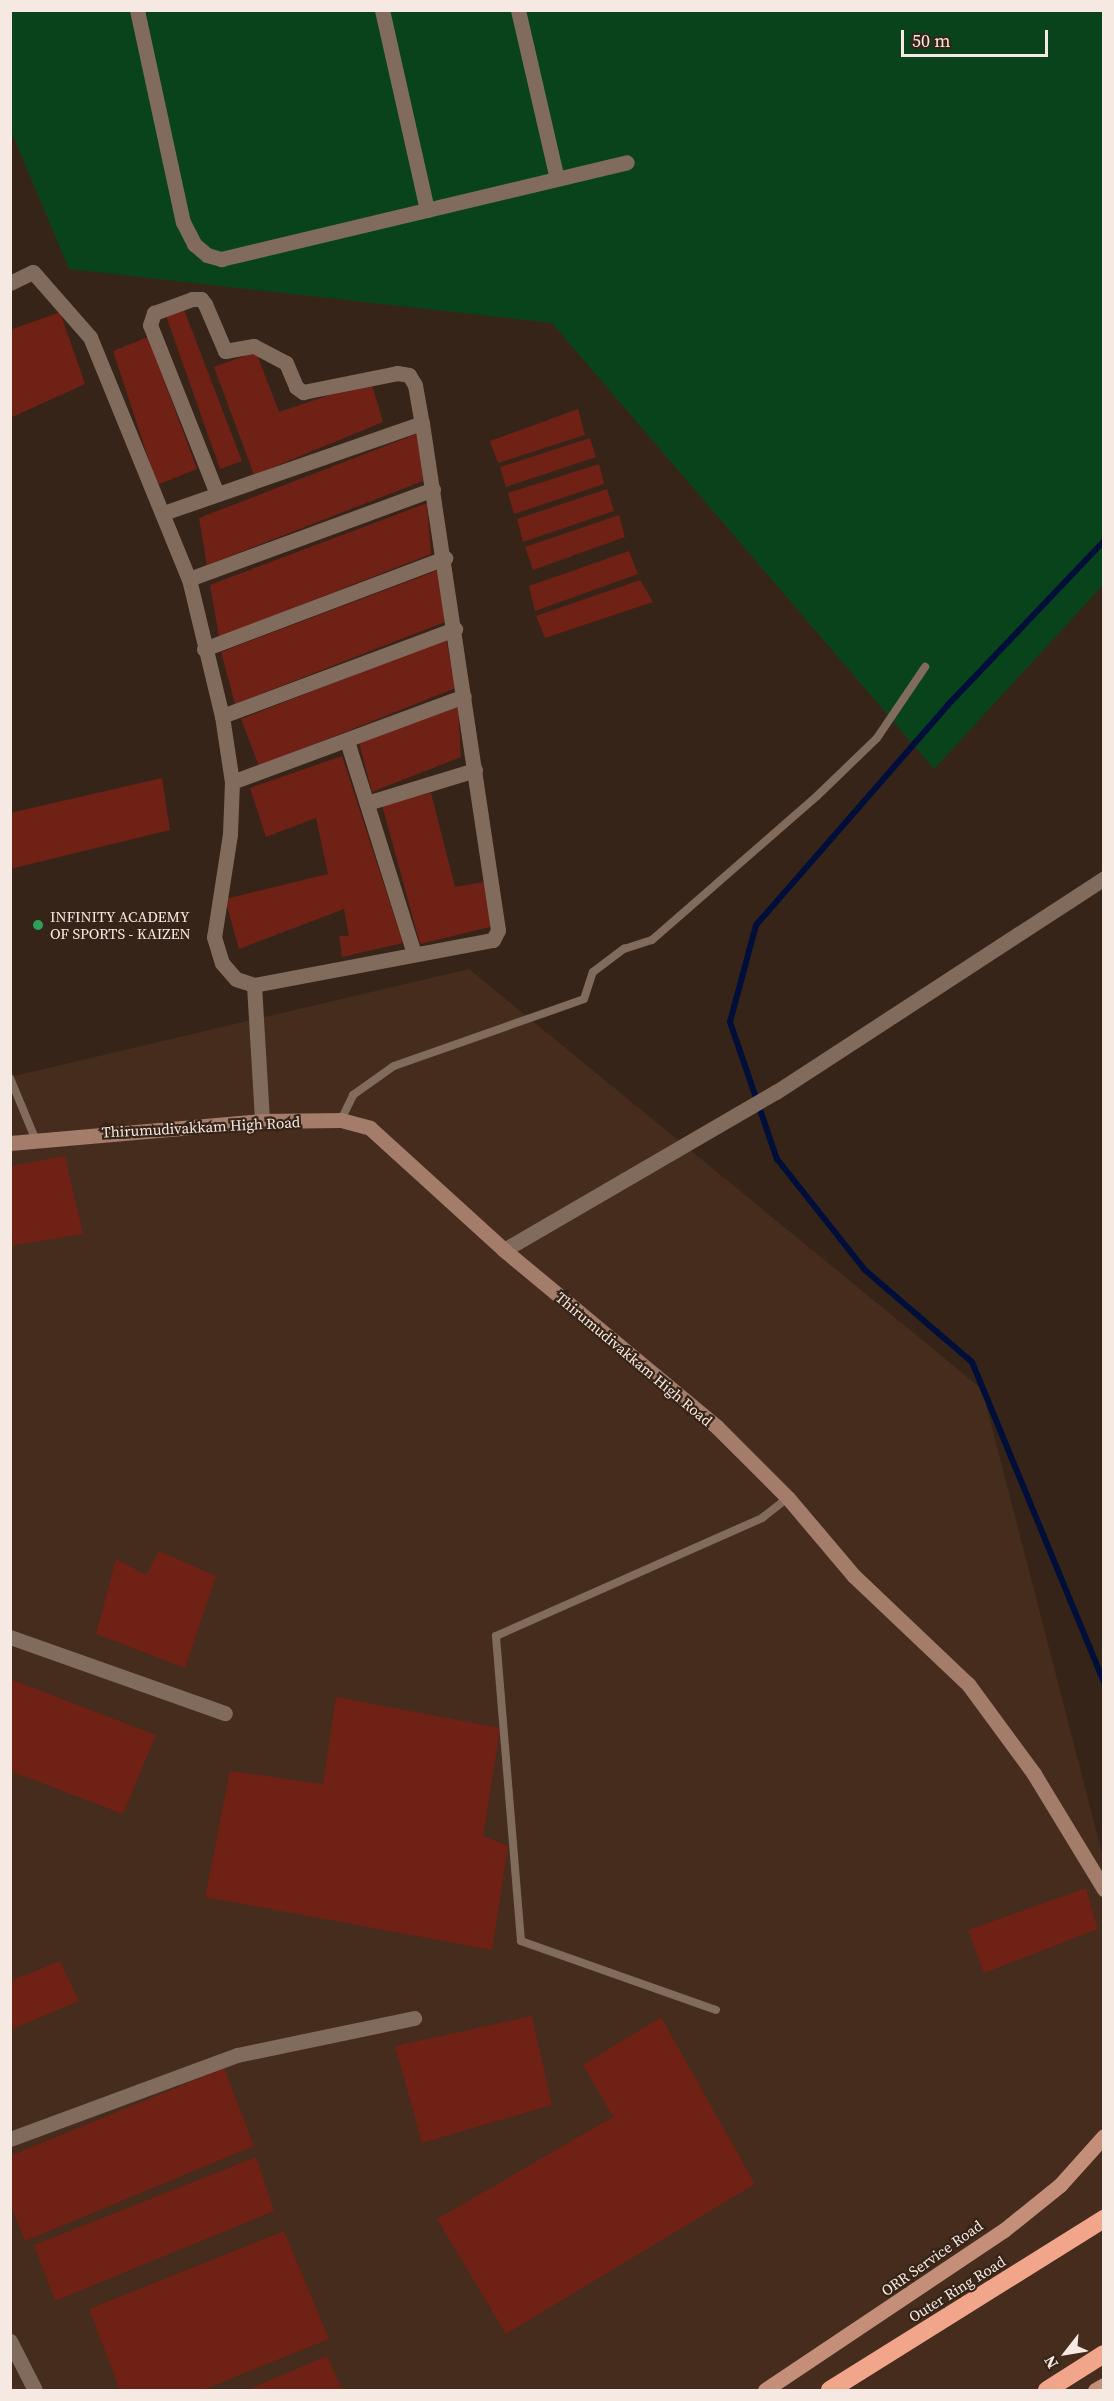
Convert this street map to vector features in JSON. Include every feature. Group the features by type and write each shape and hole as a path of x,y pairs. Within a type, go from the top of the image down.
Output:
{"highway":[{"name":"Outer Ring Road","path":"830,2391 1104,2219"},
{"path":"1047,2391 1104,2354"}],"main road":[{"name":"Thirumudivakkam High Road","path":"10,1143 35,1138 262,1121 341,1120 370,1128 395,1146 504,1250 717,1427 788,1498 854,1576 922,1639 987,1706 1104,1889"},
{"name":"ORR Service Road","path":"765,2391 1004,2230 1060,2185 1104,2136"},
{"path":"1095,2391 1104,2385"}],"street":[{"path":"137,10 183,222 194,244 207,255 221,259 627,162"},
{"path":"382,10 427,210"},
{"path":"518,10 557,179"},
{"path":"10,283 33,272 90,337 164,513 189,579 204,649 222,716 232,782 230,834 214,937 222,963 236,979 254,985 493,940 498,930 445,558 415,385 409,375 398,373 303,392 296,387 286,363 254,346 225,351 201,299 192,299 154,313 150,325 217,494"},
{"path":"164,513 422,423"},
{"path":"189,579 433,489"},
{"path":"204,649 445,558"},
{"path":"222,716 455,629"},
{"path":"232,782 464,696"},
{"path":"347,741 414,954"},
{"path":"367,803 475,770"},
{"path":"504,1250 777,1092 1104,878"},
{"path":"254,985 262,1121"},
{"path":"10,1637 225,1713"},
{"path":"10,2139 237,2055 414,2018"},
{"path":"10,2341 35,2391"}],"lane":[{"path":"341,1120 353,1095 394,1066 584,999 593,972 624,949 652,940 817,796 877,738 925,667"},
{"path":"10,1078 35,1138"},
{"path":"716,2010 521,1941 496,1636 762,1518 788,1498"}],"shaded area":[{"path":"469,969 982,1389 1103,1857 1103,2390 11,2390 10,1077"}],"green space":[{"path":"10,11 1103,11 1103,585 934,769 552,323 69,269 11,131"}],"building":[{"path":"183,307 242,461 220,469 166,316"},
{"path":"60,312 85,384 10,418 10,330"},
{"path":"148,337 197,469 157,485 113,351"},
{"path":"256,352 279,412 371,381 383,422 254,475 214,367"},
{"path":"578,409 585,435 498,463 490,441"},
{"path":"419,433 423,481 207,565 199,518"},
{"path":"590,438 596,457 506,487 500,467"},
{"path":"599,464 604,484 514,514 508,493"},
{"path":"607,489 614,511 523,542 517,519"},
{"path":"427,503 431,554 219,637 210,585"},
{"path":"619,515 625,537 533,570 525,547"},
{"path":"629,551 638,574 535,611 529,586"},
{"path":"439,570 445,622 235,704 221,652"},
{"path":"640,580 653,602 545,638 536,616"},
{"path":"446,639 456,688 259,766 241,719"},
{"path":"458,707 461,757 372,792 359,743"},
{"path":"342,756 403,943 342,957 339,936 349,936 344,909 239,949 225,899 328,874 316,818 266,837 250,788"},
{"path":"162,778 170,830 10,869 10,813"},
{"path":"431,793 455,887 484,882 494,926 420,944 382,805"},
{"path":"65,1156 83,1234 10,1246 10,1166"},
{"path":"159,1551 216,1576 185,1668 96,1634 116,1559 146,1575"},
{"path":"10,1679 156,1735 123,1814 10,1771"},
{"path":"336,1697 500,1728 483,1836 508,1846 492,1950 205,1897 230,1771 323,1784"},
{"path":"1086,1888 1098,1929 984,1973 968,1930"},
{"path":"60,1961 79,2001 10,2030 10,1981"},
{"path":"532,2016 552,2105 422,2143 395,2046"},
{"path":"661,2017 755,2184 506,2334 437,2219 613,2117 583,2065"},
{"path":"224,2068 254,2146 25,2241 10,2204 10,2156"},
{"path":"256,2157 274,2211 55,2301 34,2245"},
{"path":"284,2231 329,2339 203,2390 120,2390 89,2309"},
{"path":"327,2356 342,2390 247,2390"}],"waterway":[{"path":"1104,541 948,705 756,925 730,1022 777,1159 865,1270 972,1362 1104,1682"}],"place":[{"name":"INFINITY ACADEMY OF SPORTS - KAIZEN","path":"38,925"}]}
